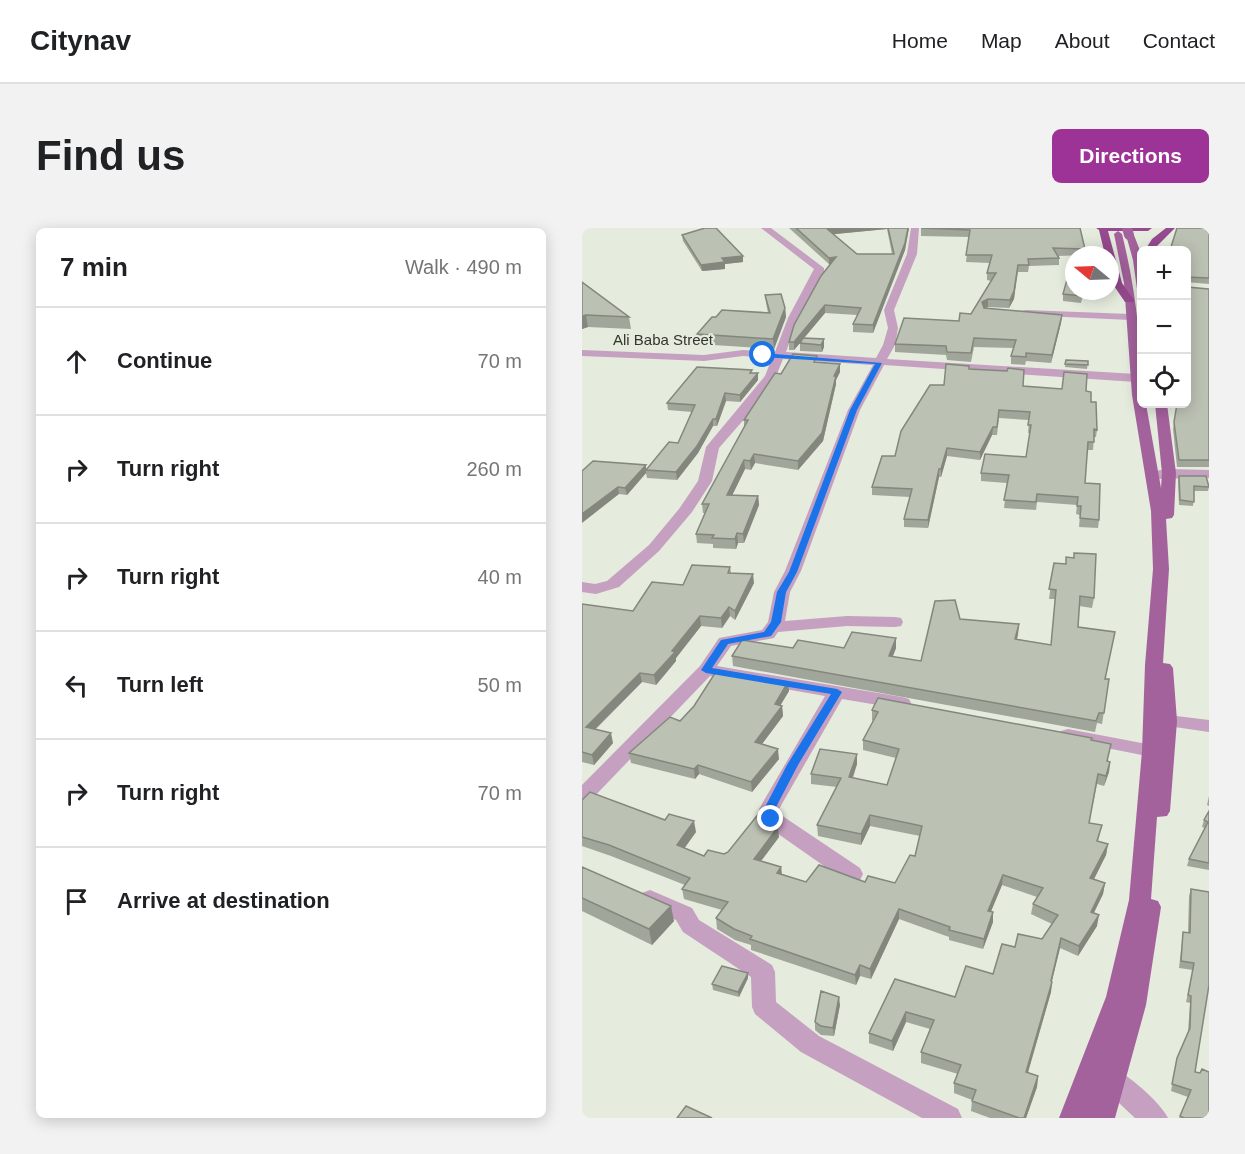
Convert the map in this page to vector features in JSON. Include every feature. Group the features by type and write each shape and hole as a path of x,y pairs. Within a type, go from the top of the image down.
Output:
{"highway":[{"path":"1116,230 1148,228 1145,238 1148,246"},
{"path":"1152,246 1171,228"}],"main road":[{"path":"1101,1118 1134,1005 1152,894 1168,721 1164,663 1171,568 1161,474 1136,378 1134,302 1116,230"},
{"path":"1073,1118 1118,997 1140,900 1152,751 1154,665 1161,569 1158,511 1161,474 1161,408"}],"street":[{"path":"582,588 597,589 613,584 654,548 685,512 705,481 713,447 760,391 779,356 780,345 819,268 765,228"},
{"path":"582,797 706,670 725,642 768,634 776,622 782,592 793,572 854,410 889,345 893,328 890,310 912,254 915,228"},
{"path":"1012,312 1134,302"},
{"name":"Ali Baba Street","path":"582,353 704,358 743,353 1136,378"},
{"path":"1161,474 1209,474"},
{"path":"773,627 847,621 895,622"},
{"path":"706,670 915,706"},
{"path":"837,692 792,765 769,809 771,819 852,874"},
{"path":"1168,721 1209,726"},
{"path":"1050,731 1152,751"},
{"path":"633,891 684,914 691,926 763,972 764,1007 810,1044 948,1118"},
{"path":"1112,1080 1154,1118"}],"building":[{"path":"705,228 716,228 743,256 722,258 725,262 701,265 682,235"},
{"path":"796,228 826,228 857,254 894,254 888,228 908,228 905,243 873,325 853,324 861,308 825,305 794,342 789,342 794,325 821,276 836,257 829,258"},
{"path":"921,228 1080,228 1084,246 1053,248 1059,258 1028,259 1029,265 1018,265 1014,291 1010,300 988,299 982,302 984,308 1062,315 1052,355 1026,353 1026,357 1011,356 1016,340 974,338 971,353 947,352 946,346 895,344 904,318 959,321 960,313 971,314 996,273 987,273 992,255 966,255 970,230"},
{"path":"1177,228 1209,228 1209,278 1191,277 1191,246 1171,246"},
{"path":"582,282 629,317 582,316"},
{"path":"1191,287 1209,289 1209,460 1179,460 1174,422 1176,408 1191,408"},
{"path":"781,294 785,308 773,339 697,334 712,317 716,317 722,310 770,313 765,295"},
{"path":"803,338 824,339 821,345 800,343"},
{"path":"793,354 817,356 814,362 840,364 834,376 836,376 822,433 798,461 754,454 750,461 744,460 727,495 758,496 743,534 737,533 735,539 712,538 714,535 696,534 709,504 702,504 748,420 744,420 775,373 781,374"},
{"path":"1066,360 1088,361 1088,365 1065,364"},
{"path":"946,364 969,366 969,369 1024,370 1023,386 1062,389 1064,372 1087,374 1086,391 1091,392 1091,402 1096,402 1097,430 1094,429 1094,442 1088,442 1085,483 1100,484 1099,520 1080,518 1081,506 1077,506 1078,497 1037,494 1036,502 1004,500 1009,475 981,473 985,454 1026,457 1031,425 1028,425 1030,412 999,410 997,427 993,427 980,452 947,448 941,469 939,469 928,520 904,519 912,489 872,487 882,456 895,456 901,431 930,385 944,385"},
{"path":"697,367 752,370 750,373 758,373 740,395 725,393 716,419 713,419 697,446 676,472 646,470 669,442 678,443 695,405 667,403"},
{"path":"593,461 646,465 625,488 618,487 582,514 582,471"},
{"path":"1179,476 1206,476 1209,487 1194,486 1194,502 1180,500"},
{"path":"1074,553 1096,554 1094,598 1080,596 1078,627 1115,632 1105,679 1109,679 1104,713 1099,713 1096,721 732,656 742,640 793,648 798,640 844,648 852,632 896,638 889,656 921,661 935,601 955,600 960,619 1019,624 1015,639 1051,645 1056,590 1049,589 1054,563 1066,564 1066,557 1074,558"},
{"path":"692,565 730,567 728,573 753,574 735,611 729,607 721,618 700,616 672,651 675,652 654,675 640,673 586,727 611,733 592,755 582,752 582,604 633,611 652,582 683,585"},
{"path":"717,670 788,682 775,704 782,706 755,742 778,749 751,782 698,765 694,769 629,753 670,717 680,721 694,706"},
{"path":"878,698 1092,738 1091,740 1111,744 1106,776 1098,774 1089,823 1102,825 1097,841 1108,844 1090,878 1105,883 1091,912 1099,915 1079,946 1061,938 1052,982 1026,1072 1038,1076 1024,1118 972,1101 976,1090 954,1083 961,1065 921,1052 934,1020 906,1012 892,1041 869,1033 895,979 955,997 966,966 993,974 1002,944 1015,947 1018,934 1042,939 1058,915 1033,904 1043,888 1003,875 988,911 993,912 984,939 949,930 950,927 899,909 870,969 860,965 855,975 750,939 752,936 716,918 728,902 682,889 690,878 609,845 582,837 582,800 590,792 665,820 669,814 694,821 677,845 704,856 708,850 724,854 728,852 760,812 778,827 754,859 781,867 777,873 806,882 819,865 865,882 868,876 895,883 910,855 915,856 922,826 870,815 861,834 817,825 841,778 811,774 820,749 857,754 849,777 887,785 899,749 863,740 878,712 872,710"},
{"path":"1209,811 1209,863 1189,859 1208,822 1204,820"},
{"path":"582,867 671,906 649,929 582,898"},
{"path":"1191,889 1209,892 1209,985 1195,1072 1200,1073 1202,1069 1209,1072 1209,1118 1180,1116 1191,1090 1172,1084 1177,1058 1190,1028 1191,996 1188,995 1194,963 1181,961 1183,932 1190,933"},
{"path":"722,966 748,973 738,992 712,984"},
{"path":"821,991 839,997 833,1028 821,1026 815,1022"},
{"path":"686,1106 712,1118 677,1118"}],"route":[{"path":"763,355 879,363 854,410 793,572 782,592 776,622 768,634 725,642 706,670 837,692 792,765 769,809 771,819"}]}
